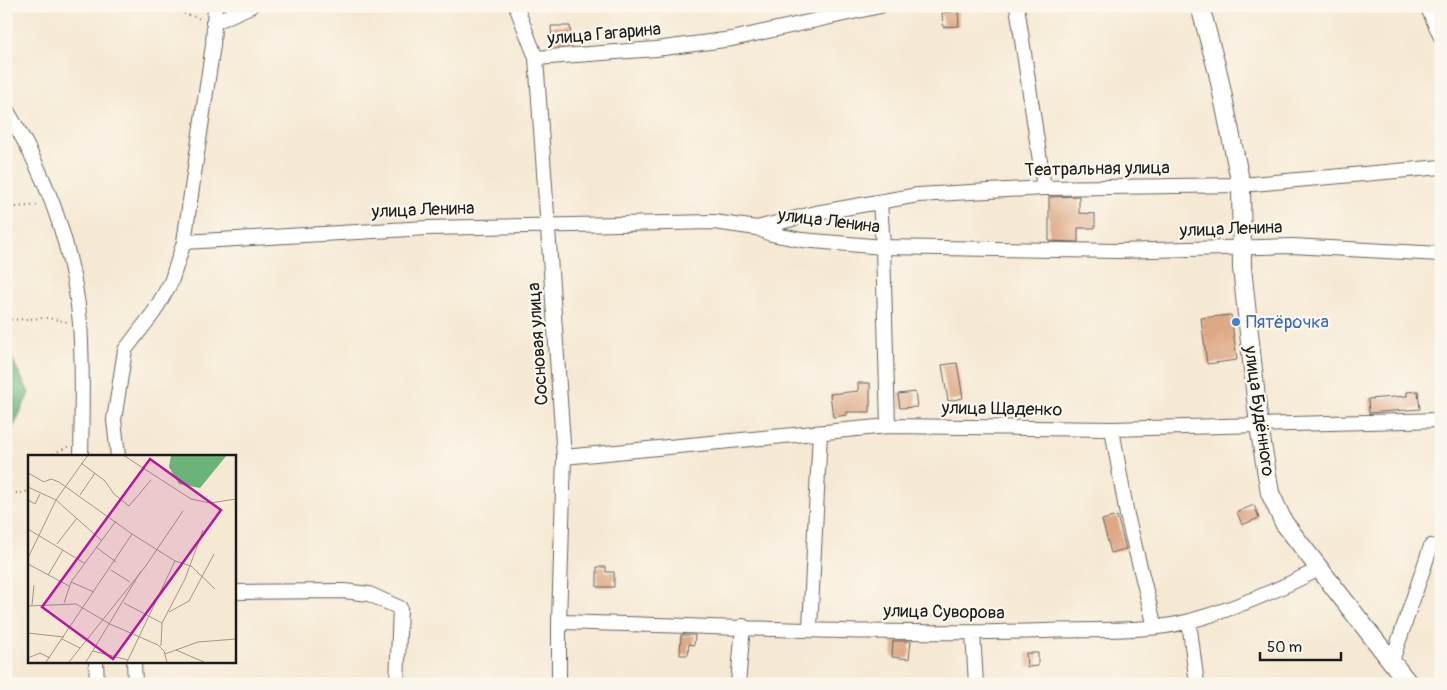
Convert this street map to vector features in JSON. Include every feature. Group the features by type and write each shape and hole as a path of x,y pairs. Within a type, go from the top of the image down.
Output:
{"main road":[{"name":"улица Будённого","path":"1200,6 1218,73 1242,185 1242,246 1259,426 1270,494 1276,509 1319,569 1409,684"}],"street":[{"path":"118,455 114,420 125,350 154,312 171,282 184,242 213,45 215,6"},
{"path":"213,23 251,6"},
{"name":"Сосновая улица","path":"516,6 536,58 564,457 559,684"},
{"name":"улица Гагарина","path":"536,58 656,49 732,39 880,6"},
{"path":"1017,6 1044,188"},
{"path":"1428,6 1441,37"},
{"path":"6,109 39,170 66,247 80,324 81,455"},
{"name":"Театральная улица","path":"757,228 816,213 918,195 1044,188 1242,185 1441,167"},
{"path":"880,202 888,426"},
{"name":"улица Ленина","path":"184,242 427,228 714,222 757,228 771,234 802,240 883,247 1118,251 1292,246 1441,254"},
{"name":"улица Щаденко","path":"564,457 888,426 1112,429 1441,420"},
{"path":"1112,429 1127,515 1155,627"},
{"path":"810,628 820,433"},
{"path":"1392,661 1431,546"},
{"name":"улица Суворова","path":"559,622 973,633 1155,627 1189,622 1286,586 1319,569"},
{"path":"235,592 344,591 369,594 400,608 397,684"},
{"path":"1189,622 1197,684"},
{"path":"738,684 743,626"},
{"path":"973,633 976,684"},
{"path":"96,662 97,684"},
{"path":"134,662 135,684"}],"path":[{"path":"160,6 213,23"},
{"path":"6,208 52,204"},
{"path":"6,320 48,318 80,324"},
{"path":"51,455 81,440"},
{"path":"6,494 26,492 28,489"}],"green space":[{"path":"6,346 29,393 6,444"}],"building":[{"path":"958,11 959,26 943,27 942,13"},
{"path":"551,26 570,26 571,42 552,43"},
{"path":"1079,196 1079,213 1095,214 1095,228 1078,228 1078,242 1049,241 1049,197"},
{"path":"1231,315 1237,360 1207,364 1201,318"},
{"path":"957,363 963,398 948,401 942,365"},
{"path":"858,383 870,383 870,412 847,412 847,415 833,417 830,394 858,391"},
{"path":"1418,391 1420,409 1369,413 1368,399 1407,396 1407,392"},
{"path":"915,392 917,407 900,408 898,394"},
{"path":"1254,505 1259,518 1242,525 1237,512"},
{"path":"1117,516 1126,549 1111,553 1102,520"},
{"path":"597,567 606,567 606,572 614,572 614,587 597,587"},
{"path":"681,635 695,635 694,645 689,644 688,655 680,655"},
{"path":"893,641 911,641 909,659 892,657"},
{"path":"1026,653 1038,653 1038,666 1027,667"}],"place":[{"name":"Пятёрочка","path":"1236,322"}]}
